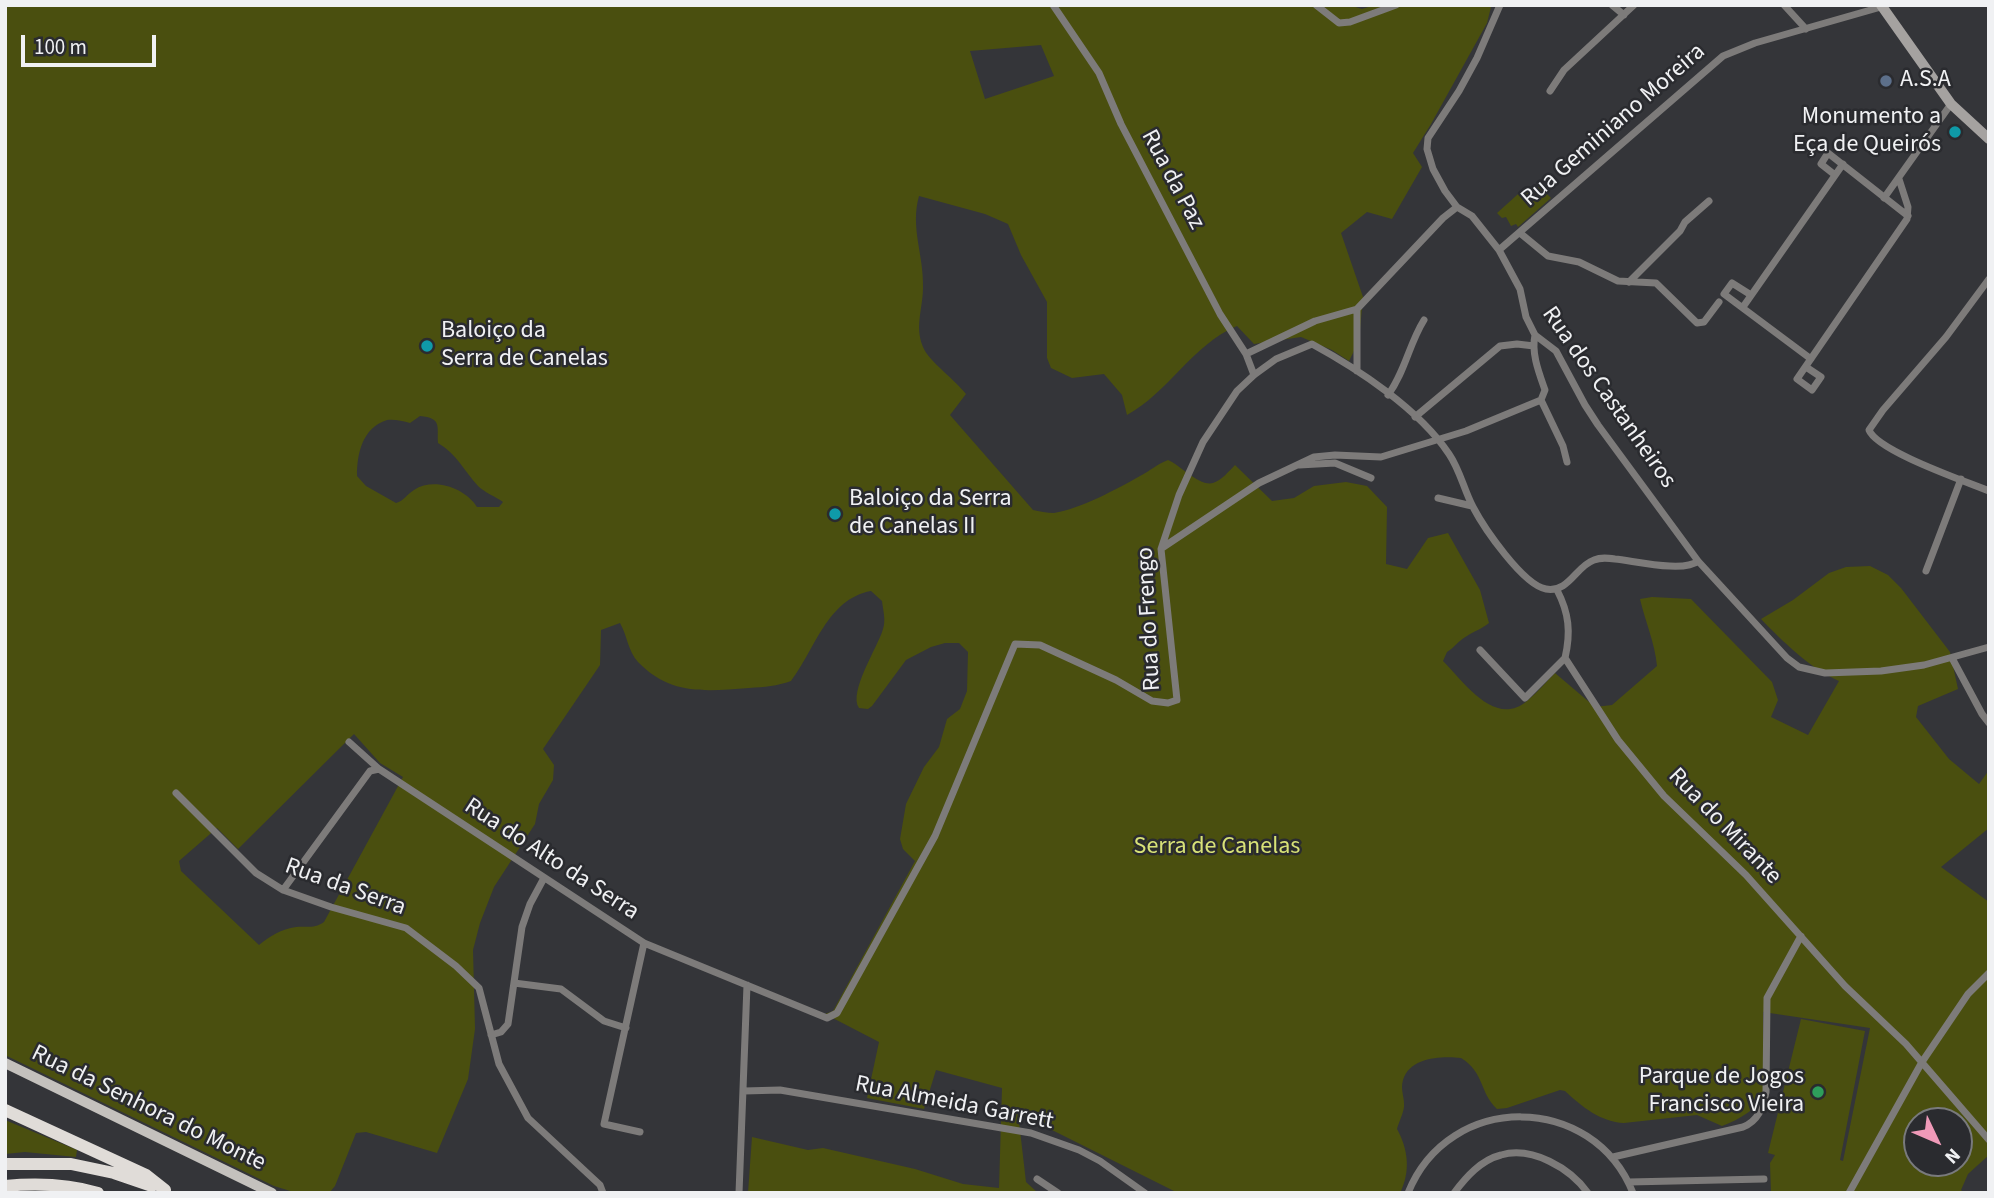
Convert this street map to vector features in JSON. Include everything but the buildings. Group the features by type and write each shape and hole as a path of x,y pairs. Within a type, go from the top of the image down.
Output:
{"highway":[{"path":"5,1110 146,1175 169,1191"},
{"path":"5,1164 71,1164 114,1173 169,1191"},
{"path":"5,1186 33,1184 80,1188 98,1193"}],"main road":[{"path":"1881,6 1951,104 1986,132"},
{"name":"Rua da Senhora do Monte","path":"5,1063 272,1193"}],"street":[{"name":"Rua da Paz","path":"1053,5 1099,73 1121,124 1220,314 1246,354 1254,375"},
{"path":"1316,5 1339,23 1350,22 1396,5"},
{"name":"Rua dos Castanheiros","path":"1500,5 1460,92 1428,138 1427,149 1433,169 1457,207 1472,216 1499,250 1520,289 1526,317 1535,335 1556,351 1598,425 1698,561 1787,659 1805,670 1825,673 1881,671 1924,665 1989,647"},
{"path":"1612,5 1624,15"},
{"path":"1550,91 1564,70 1634,5"},
{"path":"1784,5 1806,29"},
{"name":"Rua Geminiano Moreira","path":"1499,250 1671,104 1714,63 1733,51 1755,43 1881,6"},
{"path":"1884,198 1951,104"},
{"path":"1835,175 1821,164 1828,153 1907,218"},
{"path":"1743,307 1843,164"},
{"path":"1806,367 1907,218 1908,206 1899,179"},
{"path":"1629,282 1680,231 1685,222 1709,201"},
{"path":"1246,354 1315,321 1357,309 1424,237 1457,207"},
{"path":"1520,233 1548,256 1579,262 1618,281 1656,283 1697,323 1704,321 1732,282 1751,295"},
{"path":"1989,279 1946,337 1869,430 1871,436 1897,453 1989,491"},
{"path":"1721,298 1743,307 1811,359"},
{"path":"1357,309 1357,372"},
{"path":"1388,395 1399,381 1424,320"},
{"path":"1161,549 1259,484 1314,457 1381,457 1466,430 1541,400 1545,390 1534,346 1535,335"},
{"name":"Rua do Frengo","path":"747,985 827,1017 837,1013 935,836 1015,645 1040,645 1116,680 1152,701 1168,703 1177,699 1161,549 1178,495 1203,442 1237,391 1276,359 1312,344 1357,372 1415,417 1448,453 1472,506 1490,534 1533,585 1557,590"},
{"path":"1415,417 1500,346 1534,346"},
{"path":"1541,400 1563,446 1567,462"},
{"path":"1297,465 1335,463 1371,478"},
{"path":"1926,571 1961,480"},
{"path":"1438,498 1472,506"},
{"path":"1480,650 1525,698 1565,657 1570,636 1567,608 1557,590 1592,560 1605,558 1680,567 1693,566 1698,561"},
{"name":"Rua do Mirante","path":"1565,657 1618,740 1664,796 1746,875 1845,986 1922,1062 1989,1140"},
{"path":"1952,658 1982,715 1989,723"},
{"name":"Rua do Alto da Serra","path":"349,742 379,769 643,943 747,985"},
{"path":"283,890 370,771 379,769"},
{"name":"Rua da Serra","path":"176,793 256,873 283,890 406,928 456,966 479,988 499,1064 528,1118 600,1185 603,1193"},
{"path":"491,1035 501,1032 508,1024 522,927 530,904 544,878"},
{"path":"1613,1157 1743,1127 1756,1119 1766,1092 1767,998 1801,936"},
{"path":"640,1132 604,1124 643,943"},
{"path":"1849,1193 1922,1062 1968,993 1989,974"},
{"path":"514,983 561,989 604,1021 626,1028"},
{"path":"739,1193 747,985"},
{"name":"Rua Almeida Garrett","path":"744,1091 779,1090 1031,1133 1079,1150 1100,1161 1135,1190 1145,1193"},
{"path":"1408,1193 1420,1170 1436,1150 1457,1134 1482,1121 1509,1117 1536,1117 1552,1121 1599,1143 1613,1157 1633,1193"},
{"path":"1454,1193 1467,1175 1485,1162 1501,1155 1524,1153 1564,1169 1588,1193"},
{"path":"1037,1179 1056,1192"},
{"path":"1629,1182 1764,1179"}],"green space":[{"name":"Serra de Canelas","path":"5,5 1349,5 1362,9 1375,5 1489,5 1491,7 1487,23 1413,153 1422,167 1392,219 1367,212 1341,233 1363,297 1359,341 1349,361 1332,350 1301,337 1254,344 1237,326 1207,344 1142,406 1127,415 1122,395 1104,374 1072,378 1051,368 1047,358 1047,302 1021,255 1008,224 985,214 919,196 916,219 923,275 921,343 928,356 966,394 950,415 1033,510 1043,512 1064,511 1087,503 1168,460 1196,479 1208,483 1219,480 1235,465 1272,501 1294,498 1314,486 1346,482 1367,486 1387,507 1386,564 1407,569 1428,538 1448,533 1480,590 1489,623 1461,640 1447,652 1443,661 1481,699 1503,709 1515,708 1527,701 1555,673 1595,707 1612,705 1657,666 1640,599 1691,599 1772,682 1778,700 1771,717 1808,735 1839,681 1808,662 1761,619 1793,600 1829,573 1846,567 1870,566 1888,575 1901,588 1950,652 1958,689 1918,706 1916,717 1949,759 1979,784 1989,770 1989,828 1941,867 1989,902 1989,1155 1973,1169 1973,1107 1903,1107 1903,1177 1967,1177 1961,1190 1964,1193 1771,1193 1770,1163 1775,1155 1768,1153 1801,1019 1865,1031 1840,1160 1843,1161 1870,1028 1763,1012 1763,1044 1769,1094 1747,1113 1722,1126 1697,1115 1624,1123 1607,1120 1592,1113 1565,1091 1560,1090 1497,1109 1491,1103 1474,1070 1461,1058 1445,1057 1419,1062 1407,1072 1402,1084 1404,1107 1397,1129 1404,1144 1407,1168 1400,1193 1178,1193 1018,1113 1026,1182 1038,1193 748,1193 752,1137 808,1150 823,1148 915,1169 963,1184 999,1188 1002,1088 936,1070 924,1109 867,1098 879,1042 825,1014 833,1011 915,861 903,849 900,839 906,804 924,767 939,747 947,719 960,709 967,691 968,652 959,643 945,643 906,660 868,709 859,708 857,691 884,622 882,601 871,591 843,604 833,615 791,681 771,686 704,690 663,681 638,662 620,623 601,630 600,665 543,749 554,765 553,780 539,804 535,824 494,887 480,923 473,950 475,1029 468,1079 437,1153 366,1132 356,1133 335,1186 329,1193 297,1193 274,1186 5,1055","holes":["1041,45 1054,76 985,99 970,51","420,416 435,421 438,443 455,457 478,486 503,502 499,507 477,507 465,494 448,486 431,484 414,490 396,503 366,486 357,476 360,451 372,429 387,420 410,423","354,734 380,763 403,777 324,922 314,926 285,929 259,945 181,871 179,861 217,828 238,849"]},
{"path":"1527,186 1533,192 1539,186 1551,198 1518,227 1516,224 1511,226 1506,217 1502,218 1497,213"},
{"path":"5,1120 77,1150 76,1157 25,1152 5,1154"}],"place":[{"name":"A.S.A","path":"1886,81"},
{"name":"Monumento a Eça de Queirós","path":"1955,132"},
{"name":"Baloiço da Serra de Canelas","path":"427,346"},
{"name":"Baloiço da Serra de Canelas II","path":"835,514"},
{"name":"Parque de Jogos Francisco Vieira","path":"1818,1092"}]}
